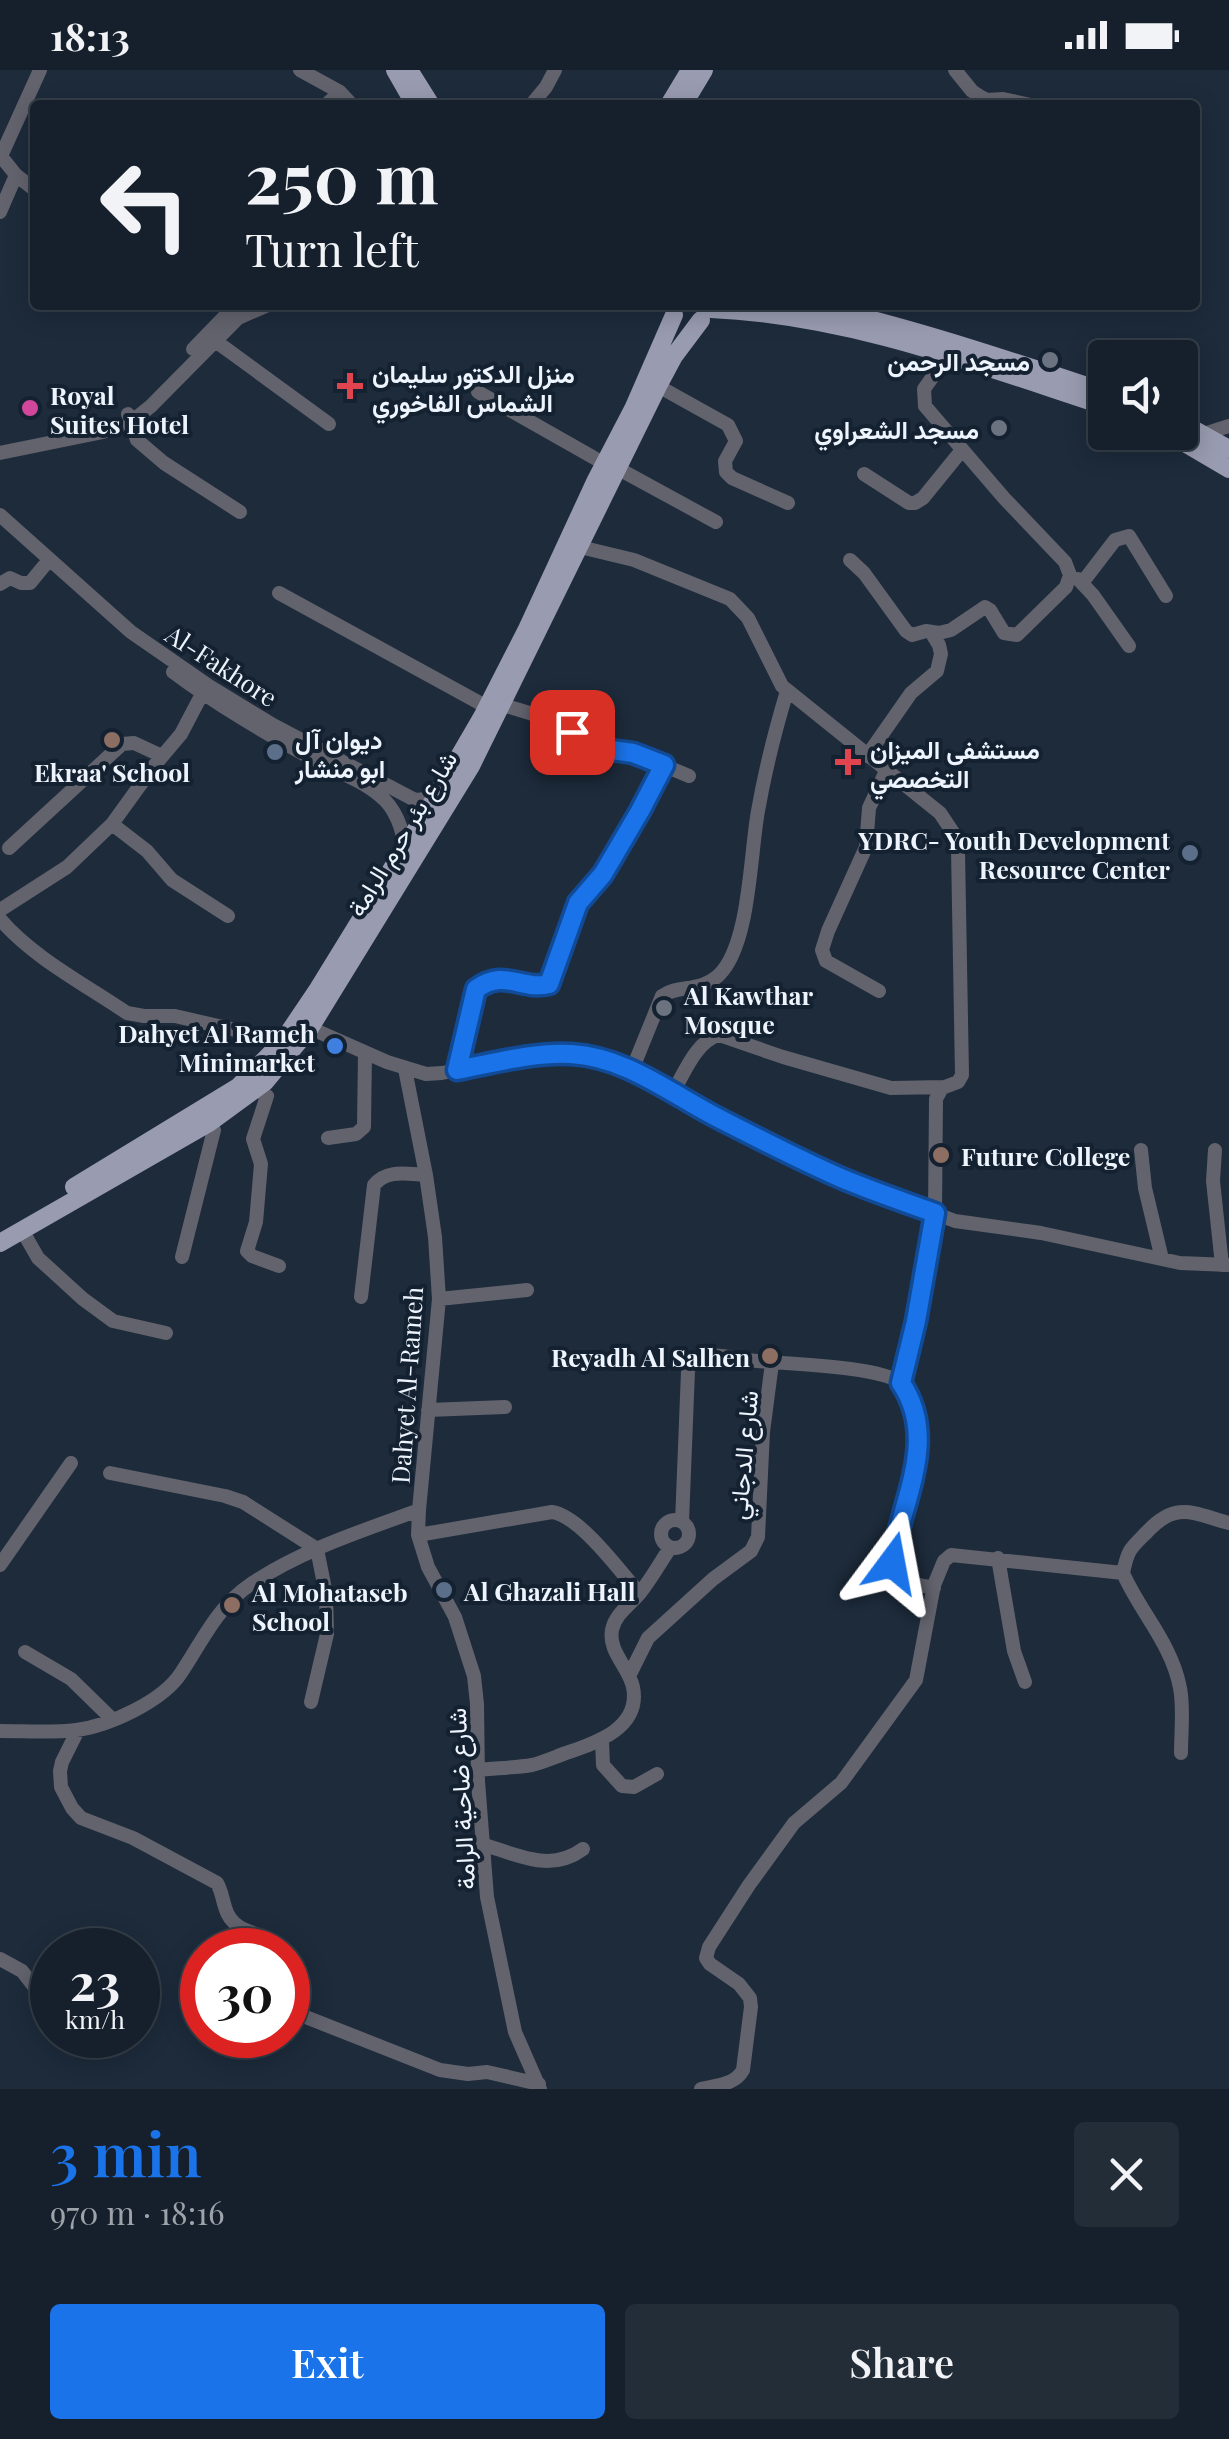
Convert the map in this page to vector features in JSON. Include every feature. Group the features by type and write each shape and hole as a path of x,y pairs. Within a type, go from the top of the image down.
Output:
{"main road":[{"path":"395,70 412,100"},
{"path":"409,70 428,100"},
{"path":"672,100 690,70"},
{"path":"687,100 704,70"},
{"path":"671,310 686,322 708,312 747,311 861,330 1088,400"},
{"name":"شارع بئر حرم الرامة","path":"0,1243 209,1123 266,1082 310,1028 442,785 495,706 580,546 671,310"},
{"path":"836,310 1088,387"},
{"name":"شارع بئر حرم الرامة","path":"0,1230 238,1086 283,1041 428,813 471,766 495,706 610,466 674,356 708,312"},
{"path":"1198,431 1229,449"},
{"path":"1197,450 1229,469"}],"street":[{"path":"30,186 1,155 40,70"},
{"path":"300,70 347,100"},
{"path":"535,100 555,70"},
{"path":"955,70 972,91 988,100"},
{"path":"331,100 340,92"},
{"path":"0,212 16,175"},
{"path":"0,453 104,432 152,406 214,340 231,310"},
{"path":"0,445 130,418 231,310"},
{"path":"214,340 329,424"},
{"path":"948,355 924,389 923,401 928,411 1065,562 1130,646"},
{"path":"658,386 728,425 736,441 725,461 726,472 732,478 788,503"},
{"path":"478,392 716,522"},
{"path":"130,418 137,440 151,452 240,512"},
{"path":"1204,434 1229,426"},
{"path":"864,474 915,503 962,450"},
{"name":"Al-Fakhore","path":"0,515 131,632 209,686 428,813"},
{"name":"Al-Fakhore","path":"0,528 126,638 202,694 377,793 404,834 404,849"},
{"path":"850,560 864,572 908,633 914,635 951,630 986,607 1004,633 1017,635 1116,540 1129,536 1166,596"},
{"path":"580,546 634,560 730,599 748,618 786,691 940,814 957,842 962,1075 958,1082 891,1088 719,1035 702,1044 672,1092"},
{"path":"0,584 9,578 30,583 44,566"},
{"path":"279,593 495,706 536,715 612,750 633,753 689,776"},
{"path":"867,756 910,694 937,671 941,654 931,632"},
{"path":"632,1070 662,996 710,982 726,967 734,952 748,890 757,813 786,691"},
{"path":"0,910 67,867 112,824 181,734 202,694"},
{"path":"9,848 122,744 135,743 162,756"},
{"path":"457,1070 476,989 502,978 540,986 549,984 578,903 603,874 664,765"},
{"path":"879,991 826,961 822,950 866,846 868,808 886,771"},
{"path":"377,793 428,813"},
{"path":"112,824 147,851 172,880 228,916"},
{"path":"0,918 38,952 128,1012 175,1016 283,1041"},
{"path":"310,1028 426,1074 530,1056 573,1054 599,1060 632,1070 700,1109 844,1179 956,1221 1041,1233 1180,1263 1226,1265 1213,1181 1215,1150"},
{"path":"328,1138 354,1135 364,1126 365,1053"},
{"name":"Dahyet Al-Rameh","path":"0,1731 78,1730 142,1708 179,1677 220,1610 251,1584 318,1549 419,1510 439,1299 426,1174 406,1069"},
{"path":"901,1383 935,1213 936,1101 944,1086"},
{"path":"255,1088 267,1096 252,1141 260,1165 256,1222 247,1250 250,1255 279,1266"},
{"path":"182,1257 214,1130 209,1123"},
{"path":"1142,1150 1145,1188 1162,1260"},
{"path":"360,1297 372,1188 388,1174 426,1174"},
{"path":"22,1230 38,1258 113,1321 166,1333"},
{"path":"439,1299 527,1290"},
{"path":"477,1770 535,1764 602,1740 622,1724 631,1710 634,1690 614,1650 612,1632 618,1616 670,1548 661,1538 662,1528 668,1522 682,1522 690,1364 707,1354 831,1367 901,1383 917,1415 919,1438 892,1566 905,1580 934,1588"},
{"name":"شارع الدجاني","path":"629,1676 648,1638 713,1579 751,1552 756,1542 772,1363"},
{"path":"428,1410 505,1407"},
{"path":"0,1566 71,1463"},
{"path":"110,1473 243,1502 318,1549 326,1594 327,1634 311,1702"},
{"name":"شارع ضاحية الرامة","path":"419,1510 418,1534 428,1567 455,1617 474,1676 487,1897 515,2032 540,2086"},
{"path":"1182,1752 1180,1688 1169,1654 1122,1573 1128,1550 1171,1512 1229,1524"},
{"path":"418,1534 559,1513 586,1533 639,1593"},
{"path":"701,2089 740,2076 751,2006 746,1990 706,1958 708,1947 748,1884 794,1824 842,1783 916,1680 934,1588 944,1560 950,1554 1122,1573"},
{"path":"998,1558 1014,1650 1026,1682"},
{"path":"25,1652 71,1678 112,1719"},
{"path":"78,1730 60,1771 64,1794 72,1808 81,1818 133,1838 217,1883 225,1911 238,1928"},
{"path":"602,1740 603,1765 622,1786 634,1787 657,1774"},
{"path":"484,1845 548,1862 570,1858 583,1850"},
{"path":"0,1959 22,1971 30,1982"},
{"path":"310,2019 440,2070 487,2072 540,2086"}],"place":[{"name":"مسجد الرحمن","path":"1050,360"},
{"name":"منزل الدكتور سليمان الشماس الفاخوري","path":"350,386"},
{"name":"Royal Suites Hotel","path":"30,408"},
{"name":"مسجد الشعراوي","path":"999,428"},
{"name":"Ekraa' School","path":"112,740"},
{"name":"ديوان آل ابو منشار","path":"275,752"},
{"name":"مستشفى الميزان التخصصي","path":"848,762"},
{"name":"YDRC- Youth Development Resource Center","path":"1190,853"},
{"name":"Al Kawthar Mosque","path":"664,1008"},
{"name":"Dahyet Al Rameh Minimarket","path":"335,1046"},
{"name":"Future College","path":"941,1155"},
{"name":"Reyadh Al Salhen","path":"770,1356"},
{"name":"Al Ghazali Hall","path":"444,1590"},
{"name":"Al Mohataseb School","path":"232,1605"}],"route":[{"path":"572,732 612,750 664,765 603,874 578,903 549,984 540,986 502,978 476,989 457,1070 530,1056 573,1054 626,1068 844,1179 935,1213 901,1383 917,1415 919,1438 892,1563"}]}
